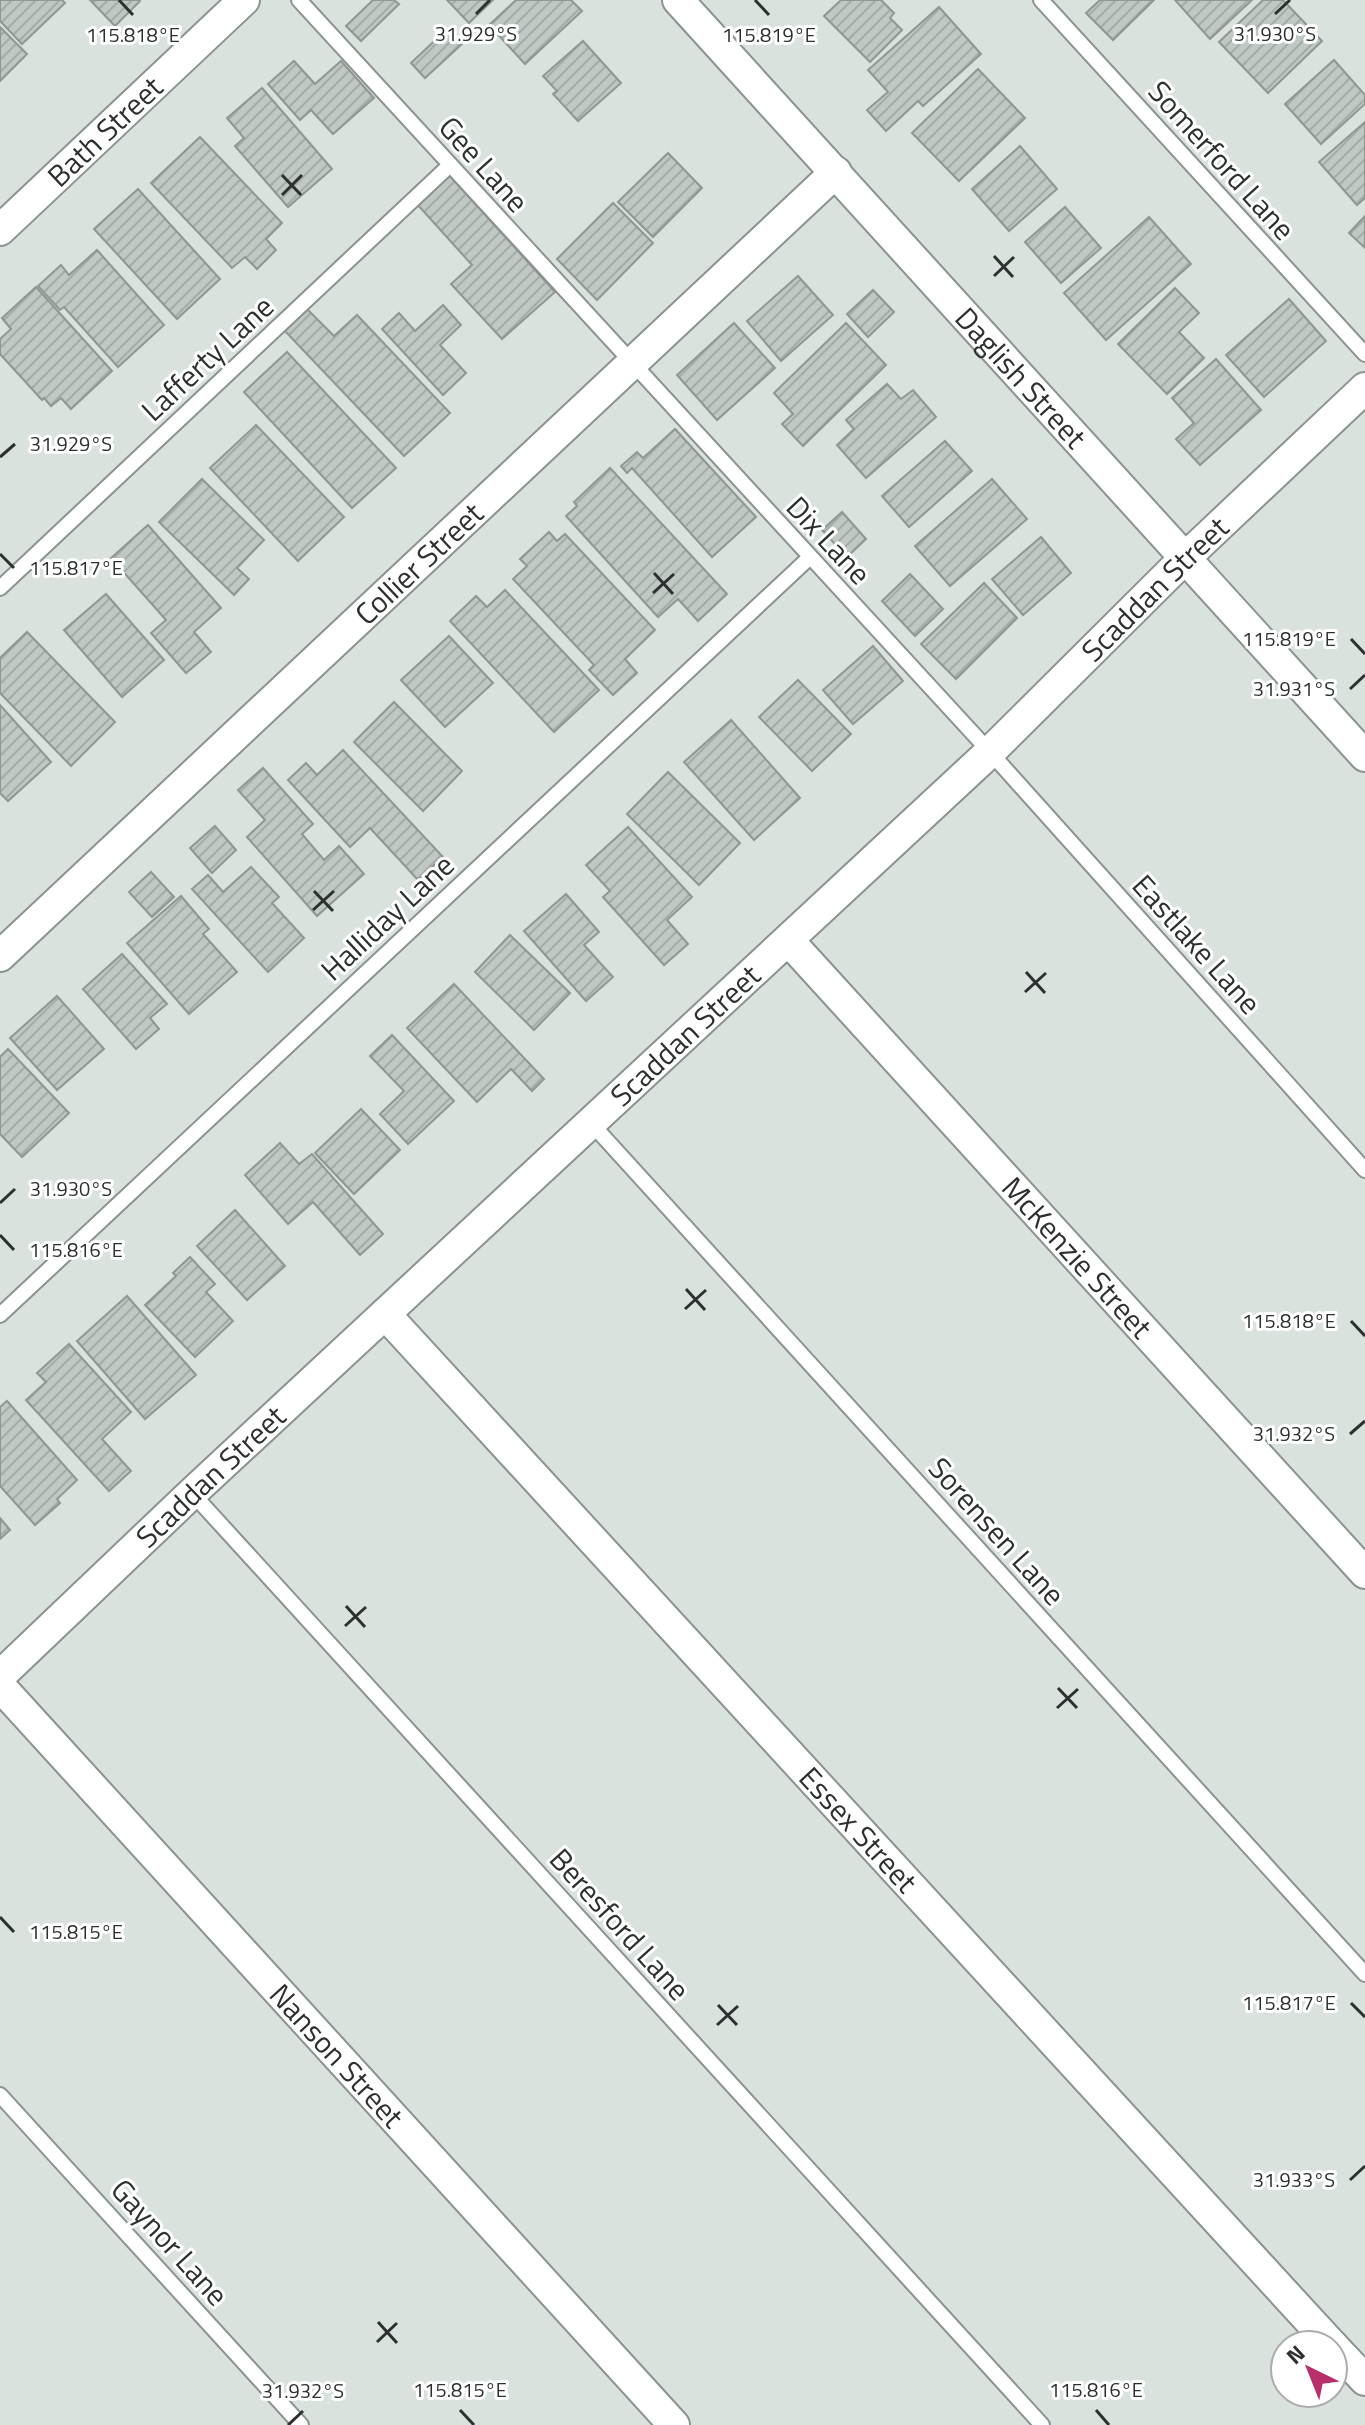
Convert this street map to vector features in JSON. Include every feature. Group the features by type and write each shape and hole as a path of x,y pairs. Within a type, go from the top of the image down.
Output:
{"street":[{"name":"Bath Street","path":"0,230 244,0"},
{"name":"Daglish Street","path":"678,0 1365,756"},
{"name":"Collier Street","path":"0,956 836,172"},
{"name":"Scaddan Street","path":"0,1676 192,1493 990,752 1184,559 1365,388"},
{"name":"McKenzie Street","path":"789,941 1365,1573"},
{"name":"Essex Street","path":"385,1314 1318,2329"},
{"name":"Nanson Street","path":"0,1686 674,2425"},
{"name":"Essex Street","path":"1349,2362 1365,2380"}],"lane":[{"name":"Gee Lane","path":"299,0 630,363"},
{"name":"Somerford Lane","path":"1041,0 1365,354"},
{"name":"Lafferty Lane","path":"0,588 450,165"},
{"name":"Dix Lane","path":"630,363 990,752"},
{"name":"Halliday Lane","path":"0,1315 809,558"},
{"name":"Eastlake Lane","path":"990,752 1365,1170"},
{"name":"Sorensen Lane","path":"591,1123 1365,1974"},
{"name":"Beresford Lane","path":"192,1493 1042,2425"},
{"name":"Gaynor Lane","path":"0,2095 301,2425"}],"building":[{"path":"0,0 62,0 65,3 22,44 0,21"},
{"path":"90,0 139,0 140,1 115,26"},
{"path":"373,0 394,0 399,4 361,41 346,26"},
{"path":"447,0 493,0 469,23"},
{"path":"516,0 571,0 582,11 525,64 489,25"},
{"path":"841,0 881,0 894,13 890,18 902,30 870,62 824,16"},
{"path":"1100,0 1154,0 1113,40 1086,13"},
{"path":"1175,0 1252,0 1210,39"},
{"path":"1263,0 1283,0 1322,41 1268,93 1219,42"},
{"path":"939,7 981,54 923,106 918,101 886,131 867,110 888,92 868,70"},
{"path":"0,27 27,54 0,81"},
{"path":"447,29 462,44 425,78 411,63"},
{"path":"583,41 621,83 578,121 553,94 557,91 543,76"},
{"path":"1334,60 1365,95 1365,104 1321,144 1285,104"},
{"path":"294,61 315,84 341,61 374,98 333,134 311,110 300,120 268,84"},
{"path":"978,69 1025,118 959,181 912,133"},
{"path":"262,88 332,169 288,207 235,146 244,138 227,118"},
{"path":"1365,122 1365,198 1357,205 1319,162"},
{"path":"200,137 282,223 266,239 276,250 257,269 245,257 232,268 151,183"},
{"path":"1020,146 1057,189 1009,231 972,189"},
{"path":"668,153 702,188 653,237 618,202"},
{"path":"449,175 555,292 502,339 451,284 472,265 417,204"},
{"path":"138,189 220,279 177,319 94,229"},
{"path":"613,203 653,243 597,300 557,259"},
{"path":"1065,207 1101,248 1061,283 1025,242"},
{"path":"1365,216 1365,248 1349,233"},
{"path":"1149,217 1191,264 1106,340 1064,293"},
{"path":"97,250 164,325 118,367 64,307 60,310 38,286 61,265 69,275"},
{"path":"798,276 833,315 781,361 747,321"},
{"path":"36,287 112,371 71,409 61,398 51,406 44,398 42,400 0,354 0,339 11,329 2,318"},
{"path":"1175,288 1199,313 1179,332 1204,358 1167,394 1118,344"},
{"path":"873,290 894,312 868,337 847,314"},
{"path":"1289,299 1326,341 1264,397 1226,355"},
{"path":"443,305 461,325 440,345 466,373 443,395 382,329 399,313 415,331"},
{"path":"307,309 334,336 357,315 450,413 404,456 284,330"},
{"path":"734,323 775,368 717,420 677,375"},
{"path":"846,323 886,365 803,446 782,424 793,414 774,393"},
{"path":"287,352 396,468 352,508 244,392"},
{"path":"1216,359 1261,410 1200,465 1176,439 1194,423 1172,398"},
{"path":"887,384 901,399 913,390 936,417 866,478 837,445 854,429 846,420"},
{"path":"256,425 344,517 298,561 210,468"},
{"path":"675,429 756,517 712,557 632,468 627,473 621,466 637,452 643,458"},
{"path":"945,441 972,471 909,527 882,496"},
{"path":"610,468 727,594 698,621 678,599 658,617 566,516 577,506 574,502"},
{"path":"202,479 264,540 237,568 249,579 234,595 159,522"},
{"path":"992,479 1027,519 950,586 915,546"},
{"path":"842,512 866,539 847,557 822,530"},
{"path":"148,525 221,608 194,632 211,652 186,673 151,633 166,620 111,558"},
{"path":"549,532 557,541 565,534 655,630 625,659 637,673 613,695 589,670 594,665 513,579 527,566 520,559"},
{"path":"1041,537 1071,573 1023,615 992,579"},
{"path":"910,574 943,609 915,636 882,601"},
{"path":"984,583 1017,618 956,679 921,644"},
{"path":"505,590 599,690 554,732 450,621 476,596 487,607"},
{"path":"106,594 164,660 122,697 64,630"},
{"path":"27,632 115,722 71,766 0,693 0,658"},
{"path":"449,636 493,683 445,727 401,680"},
{"path":"873,646 903,681 853,724 823,690"},
{"path":"798,680 851,734 812,771 759,717"},
{"path":"394,702 462,771 423,811 354,742"},
{"path":"0,705 51,762 8,801 0,793"},
{"path":"731,720 800,798 754,840 684,762"},
{"path":"343,750 443,857 418,880 370,828 350,847 288,780 306,763 317,775"},
{"path":"263,768 313,824 302,834 324,860 339,846 364,874 317,916 247,837 265,820 238,790"},
{"path":"668,772 740,843 699,885 627,814"},
{"path":"215,826 236,850 212,873 190,848"},
{"path":"628,827 692,897 667,920 688,944 664,965 603,897 610,891 586,865"},
{"path":"251,867 279,897 272,903 304,938 268,972 192,889 208,875 223,892"},
{"path":"151,872 174,897 152,917 129,892"},
{"path":"566,894 599,932 584,945 613,977 586,1001 524,931"},
{"path":"181,896 209,929 203,934 237,972 189,1014 127,943"},
{"path":"510,935 570,993 534,1030 475,972"},
{"path":"122,954 167,1004 150,1018 159,1029 136,1049 83,989"},
{"path":"454,984 544,1079 532,1091 511,1069 477,1102 407,1028"},
{"path":"57,996 104,1049 57,1090 10,1038"},
{"path":"392,1035 454,1101 408,1144 380,1114 404,1091 370,1056"},
{"path":"8,1049 69,1113 22,1157 0,1134 0,1057"},
{"path":"361,1109 400,1150 354,1194 315,1153"},
{"path":"280,1143 299,1164 312,1154 383,1234 360,1255 313,1202 288,1224 245,1175"},
{"path":"235,1210 285,1266 247,1300 197,1246"},
{"path":"190,1257 215,1284 206,1292 233,1321 195,1357 145,1305 176,1276 173,1273"},
{"path":"127,1296 196,1375 145,1419 77,1341"},
{"path":"69,1344 131,1412 102,1439 131,1471 109,1491 26,1400 46,1382 37,1373"},
{"path":"7,1401 77,1480 57,1499 60,1503 35,1525 0,1486 0,1407"},
{"path":"0,1518 10,1530 0,1539"}]}
